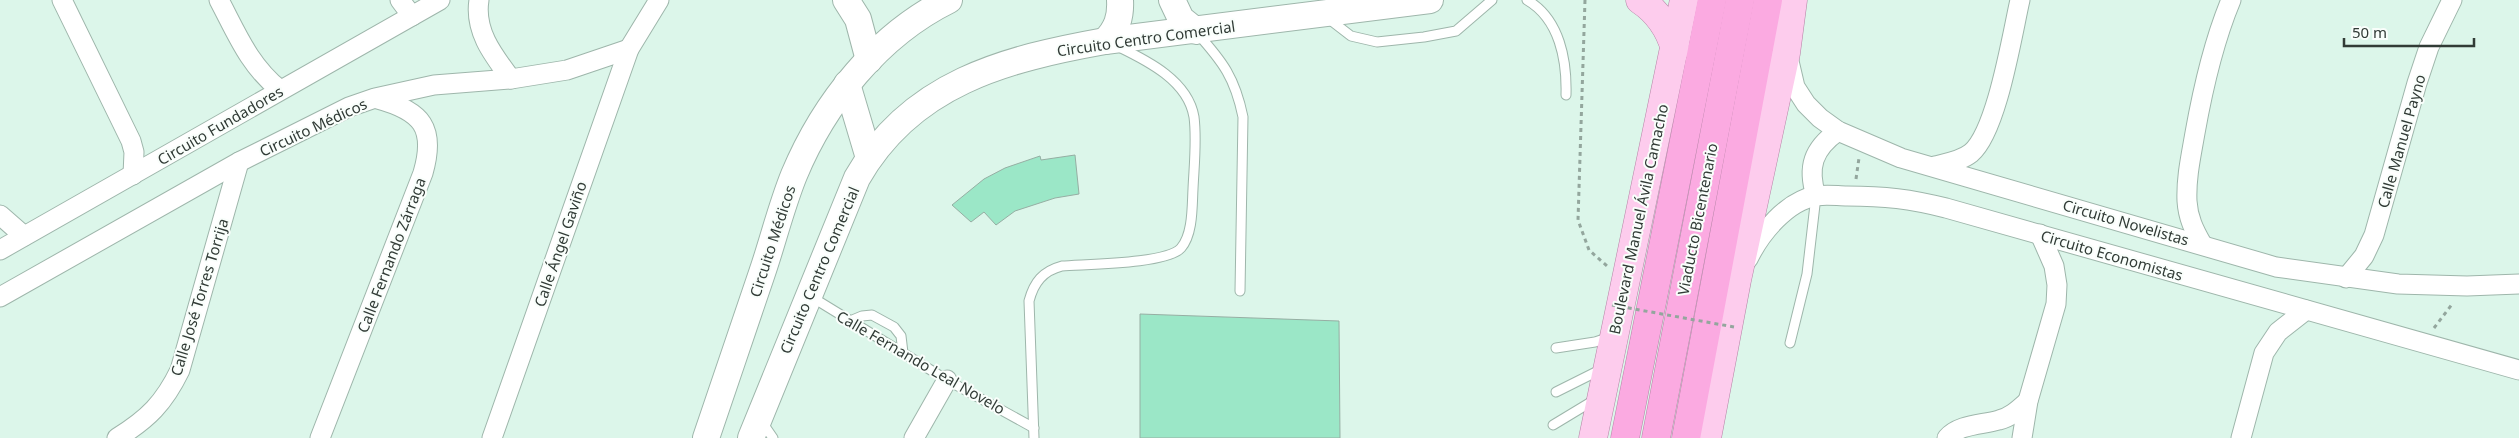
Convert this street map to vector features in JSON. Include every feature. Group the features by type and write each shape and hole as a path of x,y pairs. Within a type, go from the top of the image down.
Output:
{"highway":[{"name":"Boulevard Manuel Ávila Camacho","path":"1625,438 1712,0"},
{"name":"Viaducto Bicentenario","path":"1656,438 1740,0"},
{"path":"1686,438 1768,0"}],"main road":[{"path":"846,0 858,19 869,60"},
{"path":"1105,41 1116,28 1119,18 1120,0"},
{"path":"1172,0 1181,18 1196,31"},
{"name":"Circuito Centro Comercial","path":"755,427 846,201 868,158 889,132 929,100 963,80 1002,64 1051,50 1105,41 1430,0"},
{"path":"1640,0 1660,19 1672,38 1675,49"},
{"name":"Boulevard Manuel Ávila Camacho","path":"1593,438 1606,366 1684,0"},
{"path":"1708,438 1737,280 1786,53 1793,0"},
{"name":"Circuito Médicos","path":"706,438 794,175 815,134 847,84 900,30 934,2"},
{"path":"847,84 868,158"}],"street":[{"path":"62,0 131,141 134,152 133,175"},
{"path":"219,0 252,64 280,90"},
{"path":"400,0 412,16"},
{"name":"Circuito Fundadores","path":"0,250 440,0"},
{"path":"479,0 479,26 489,47 511,79"},
{"path":"629,49 659,0"},
{"path":"1933,166 1954,162 1971,153 1984,136 1992,115 2020,0"},
{"path":"2202,244 2191,223 2187,202 2188,171 2203,88 2216,42 2231,0"},
{"name":"Calle Manuel Payno","path":"2346,278 2364,256 2374,235 2426,56 2452,0"},
{"name":"Circuito Médicos","path":"0,297 239,162 349,107 375,98 434,85 511,79 567,70 629,49"},
{"name":"Calle Ángel Gaviño","path":"492,438 629,49"},
{"name":"Circuito Novelistas","path":"1786,53 1795,87 1806,104 1838,131 1862,143 1901,158 2276,267 2398,284 2517,286"},
{"name":"Calle Fernando Zárraga","path":"320,438 423,173 429,153 429,138 424,125 416,115 400,105 375,98"},
{"path":"1816,196 1812,184 1813,162 1824,141 1838,131"},
{"name":"Calle José Torres Torrija","path":"117,438 154,412 169,392 180,370 239,162"},
{"name":"Circuito Economistas","path":"1737,280 1755,243 1780,216 1798,204 1816,196 1903,198 2040,234 2519,370"},
{"path":"0,215 24,236"},
{"path":"2022,438 2028,401 2056,304 2057,285 2054,266 2040,234"},
{"path":"2241,438 2264,353 2278,332 2306,310"},
{"path":"2496,362 2519,362"},
{"path":"914,438 947,380"},
{"path":"1947,438 1964,428 1999,420 2014,414 2028,401"}],"lane":[{"path":"1323,14 1351,36 1377,42 1424,38 1456,31 1492,0"},
{"path":"1527,0 1536,5 1551,24 1559,41 1567,73 1566,95"},
{"path":"1196,31 1228,70 1237,90 1243,117 1240,291"},
{"path":"1034,438 1029,301 1032,289 1040,278 1049,270 1062,266 1169,256 1181,248 1189,230 1195,147 1194,116 1188,100 1164,73 1146,60 1105,41"},
{"path":"1790,343 1807,274 1816,196"},
{"name":"Calle Fernando Leal Novelo","path":"808,295 947,380 1034,428"},
{"path":"850,321 862,316 872,315 894,327 901,336 903,353"},
{"path":"1556,348 1595,342 1613,336"},
{"path":"1556,392 1606,366"},
{"path":"1553,425 1601,397"},
{"path":"755,427 773,438"}],"path":[{"path":"1584,0 1578,220 1589,250 1608,266"},
{"path":"1853,196 1862,143"},
{"path":"2422,342 2467,286"},
{"path":"1612,305 1734,327"}],"building":[{"path":"1075,155 1079,194 1055,198 1015,211 996,225 984,212 971,222 952,205 984,179 1005,168 1040,156 1041,160"},
{"path":"1140,314 1339,321 1340,438 1140,438"}]}
